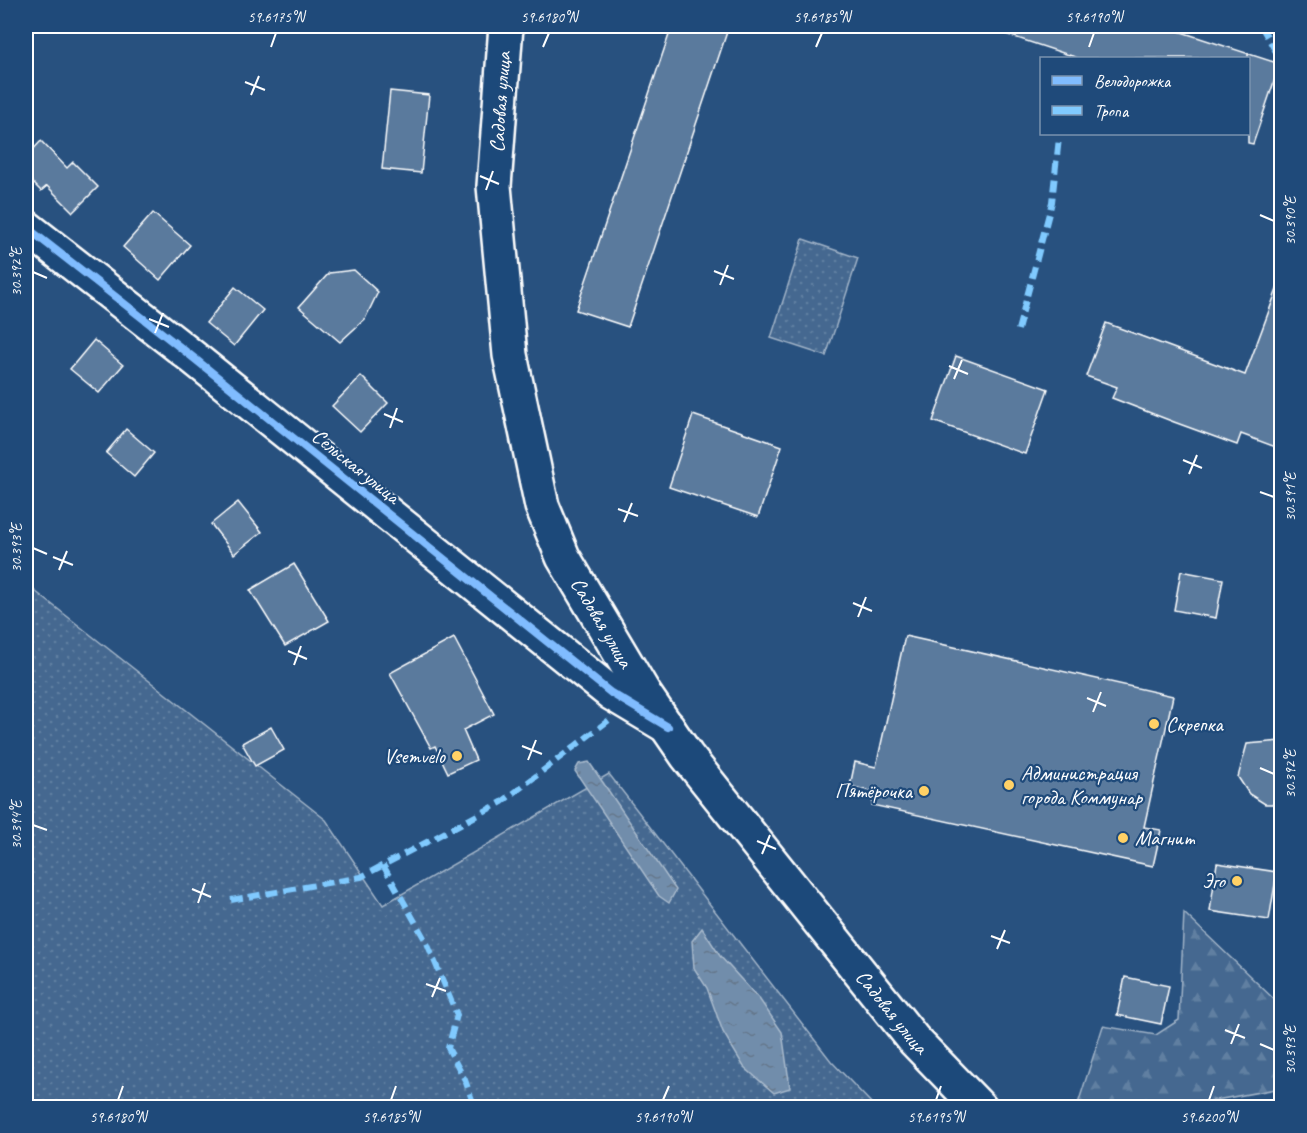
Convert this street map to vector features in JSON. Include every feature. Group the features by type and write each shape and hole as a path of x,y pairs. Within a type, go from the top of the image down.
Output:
{"main road":[{"name":"Садовая улица","path":"506,26 494,186 510,355 542,506 562,557 645,695 687,756 914,1040 980,1107"},
{"name":"Сельская улица","path":"26,227 612,693 668,728"}],"green space":[{"path":"803,239 858,258 826,356 771,338"},
{"path":"26,584 326,820 383,905 609,774 831,1061 875,1107 26,1107"},
{"path":"1184,913 1281,1006 1281,1088 1211,1101 1209,1107 1077,1107 1103,1026 1156,1035 1179,1020"}],"water":[{"path":"589,762 676,890 669,903 659,896 575,771 579,764"},
{"path":"702,928 720,956 760,1000 782,1032 790,1088 774,1093 744,1067 723,1032 707,988 694,968 692,941"}],"building":[{"path":"672,26 729,26 628,327 576,310"},
{"path":"993,26 1163,26 1280,64 1253,144 1248,143 1248,135 1250,135 1250,57 1075,57 993,30"},
{"path":"390,91 429,95 421,173 382,169"},
{"path":"41,141 67,168 73,162 98,187 73,212 47,186 41,191 26,176 26,157"},
{"path":"153,213 190,245 160,280 123,247"},
{"path":"354,270 378,292 365,319 340,342 299,307 329,273"},
{"path":"1279,284 1281,285 1281,449 1241,434 1237,445 1174,422 1112,398 1117,387 1086,376 1106,323 1245,375"},
{"path":"235,287 263,310 234,346 206,323"},
{"path":"94,340 123,365 99,393 70,369"},
{"path":"956,356 1048,389 1025,454 933,421"},
{"path":"361,376 388,403 360,432 332,406"},
{"path":"693,415 782,446 758,517 669,487"},
{"path":"126,429 154,453 134,477 106,453"},
{"path":"238,502 262,532 234,554 211,524"},
{"path":"294,564 329,621 285,646 250,590"},
{"path":"1181,571 1223,579 1216,618 1174,610"},
{"path":"905,636 1173,696 1144,827 1161,830 1153,866 872,805 875,792 850,786 855,762 876,767"},
{"path":"454,638 494,714 463,730 476,760 448,773 435,746 431,748 390,673"},
{"path":"271,727 284,750 255,766 242,743"},
{"path":"1281,741 1281,804 1265,804 1249,794 1238,777 1247,744"},
{"path":"1217,863 1277,872 1269,920 1210,911"},
{"path":"1125,977 1169,986 1161,1024 1117,1015"}],"marked path":[{"path":"1261,26 1282,62"},
{"path":"1018,330 1052,202 1059,138"},
{"path":"231,900 361,877 502,802 613,717"},
{"path":"383,865 427,943 457,1015 448,1048 465,1080 475,1108"}],"cycle path":[{"path":"26,227 190,355 611,693 668,727"}],"place":[{"name":"Скрепка","path":"1154,724"},
{"name":"Vsemvelo","path":"457,756"},
{"name":"Администрация города Коммунар","path":"1009,785"},
{"name":"Пятёрочка","path":"924,791"},
{"name":"Магнит","path":"1123,838"},
{"name":"Эго","path":"1237,881"}]}
